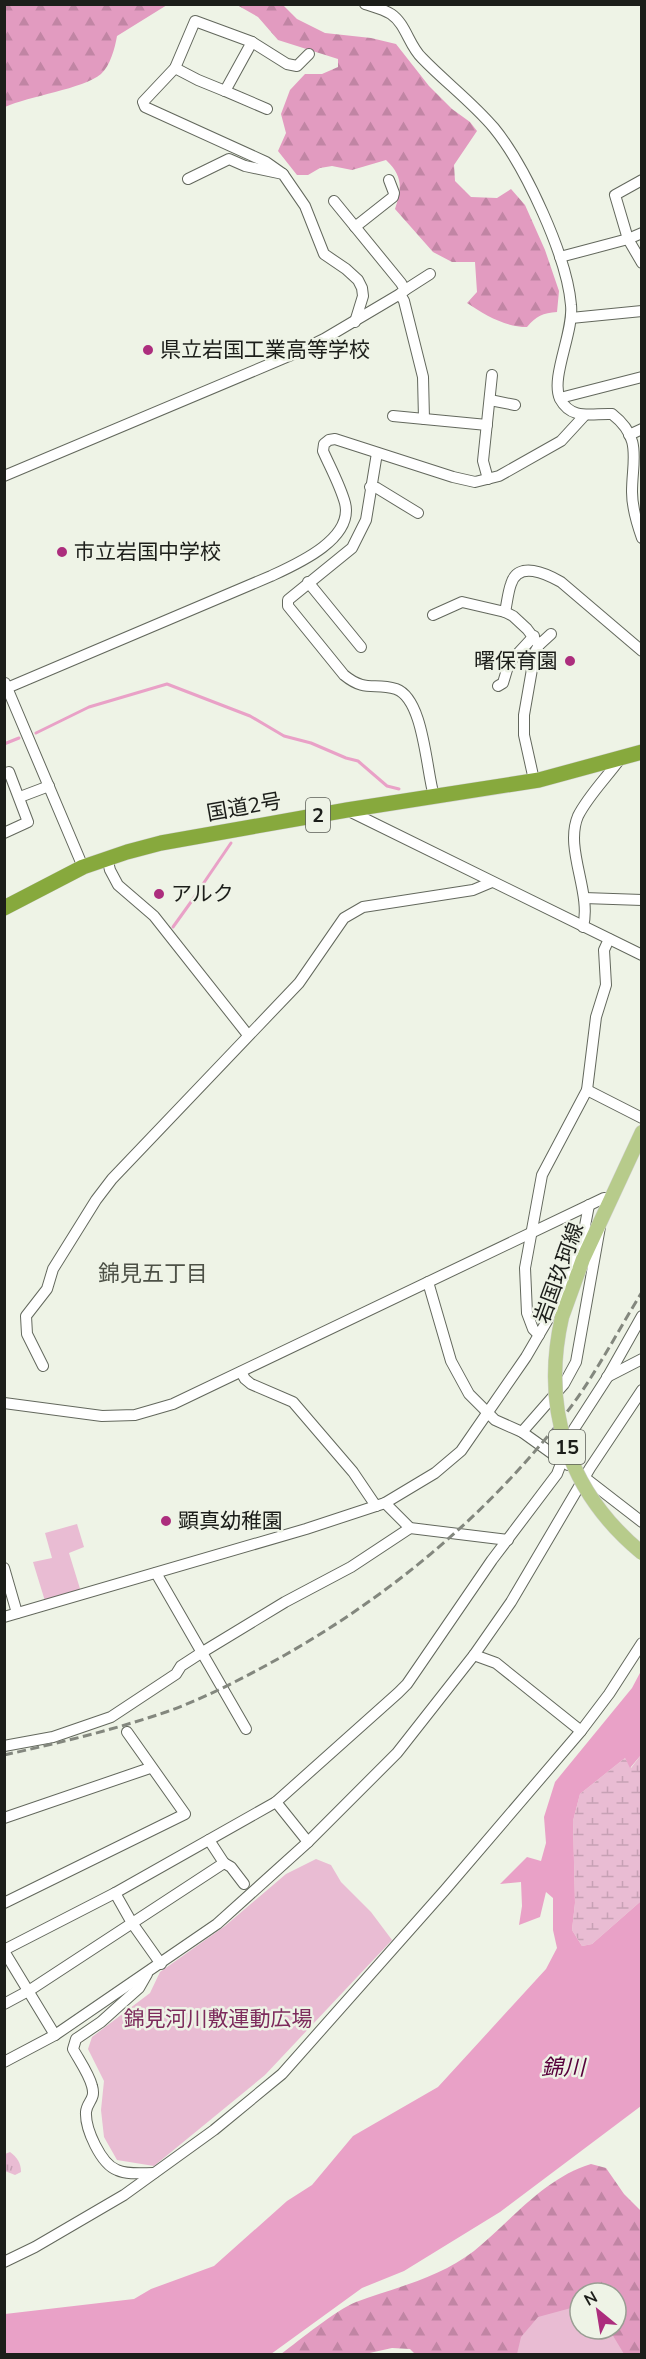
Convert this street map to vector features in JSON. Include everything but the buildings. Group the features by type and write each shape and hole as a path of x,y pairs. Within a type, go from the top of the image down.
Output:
{"highway":[{"name":"国道2号","path":"4,908 83,867 161,843 534,780 642,753"}],"main road":[{"name":"岩国玖珂線","path":"642,1132 583,1259 562,1317 554,1364 559,1419 579,1478 595,1506 623,1538 642,1553"}],"street":[{"path":"365,4 393,16 420,57 477,109 494,129 511,152 529,185 560,258 571,305 571,318 558,379 560,398 575,414 584,416 612,414 620,420 629,435 635,452 632,494 638,512 642,538"},
{"path":"309,54 297,66 287,64 252,42 195,21 175,68 143,102 145,107 266,162 283,174 305,206 324,254 346,269 358,280 362,288 363,296 355,322"},
{"path":"225,92 252,42"},
{"path":"175,68 225,92 267,108"},
{"path":"188,179 229,159 245,166 283,174"},
{"path":"355,227 393,197 394,193 389,180"},
{"path":"642,180 615,195 628,239 642,264"},
{"path":"334,201 402,292 423,377 424,419"},
{"path":"560,258 642,233"},
{"path":"4,476 289,356 355,322 430,274"},
{"path":"571,318 642,311"},
{"path":"489,479 483,461 492,375"},
{"path":"560,398 642,377"},
{"path":"490,400 515,405"},
{"path":"393,416 487,425"},
{"path":"83,867 6,685 296,564 339,533 346,513 345,502 323,451 324,444 329,440 335,439 453,477 476,482 520,466 561,441 584,416"},
{"path":"629,435 642,429"},
{"path":"377,453 364,526 352,548 288,600 288,606 344,675 354,683 366,687 391,688 400,691 409,699 422,732 428,776 434,796"},
{"path":"370,487 377,488 418,513"},
{"path":"506,612 511,581 517,574 531,571 546,573 561,582 642,651"},
{"path":"308,582 361,647"},
{"path":"433,615 462,602 506,612 537,640"},
{"path":"498,686 503,682 508,663 537,640 551,634"},
{"path":"534,780 524,735 524,715 537,640"},
{"path":"583,927 587,914 574,836 578,817 620,759"},
{"path":"4,774 9,772 28,822 4,833"},
{"path":"20,797 49,786"},
{"path":"347,810 642,955"},
{"path":"107,858 118,885 159,923 248,1035"},
{"path":"43,1366 27,1334 26,1316 47,1289 52,1269 96,1200 112,1179 299,983 344,918 363,907 472,890 492,882"},
{"path":"584,898 642,900"},
{"path":"539,1335 533,1329 527,1312 525,1268 542,1175 587,1090 596,1017 606,985 604,950 609,939"},
{"path":"587,1090 642,1118"},
{"path":"4,1403 102,1416 135,1415 173,1404 533,1231 604,1198 611,1199"},
{"path":"4,1617 380,1505 449,1463 461,1451 487,1414 547,1321 573,1264 584,1231 589,1205"},
{"path":"522,1432 564,1384 576,1362 597,1252 600,1221"},
{"path":"428,1282 443,1340 460,1381 469,1394 495,1420 522,1432 642,1522"},
{"path":"55,2035 4,1951 115,1893 276,1802 407,1684 557,1474 574,1429 607,1378 642,1316"},
{"path":"547,1321 562,1329 581,1332"},
{"path":"607,1378 642,1359"},
{"path":"241,1372 251,1384 293,1402 380,1505 410,1528 508,1540"},
{"path":"4,2062 55,2035 217,1924 308,1842 397,1753 474,1655 511,1602 584,1478 642,1390"},
{"path":"4,1746 53,1737 111,1718 176,1674 181,1666 201,1653 285,1602 351,1567 410,1528"},
{"path":"4,1568 17,1613"},
{"path":"156,1573 246,1730"},
{"path":"4,2262 35,2247 124,2195 214,2130 282,2073 445,1890 581,1731 609,1694 642,1643"},
{"path":"474,1655 496,1663 581,1731"},
{"path":"4,1903 185,1814 150,1768 127,1732"},
{"path":"4,1818 150,1768"},
{"path":"276,1802 308,1842"},
{"path":"209,1840 224,1863 231,1867 244,1884"},
{"path":"4,2004 224,1863"},
{"path":"115,1893 132,1923 161,1964"},
{"path":"149,1972 139,1988 100,2022 76,2039 73,2049 92,2085 93,2098 86,2110 88,2130 105,2162 116,2170 155,2173"}],"green space":[{"path":"4,5 167,5 117,36 107,66 101,74 82,84 5,107"},
{"path":"237,5 283,5 297,19 325,33 371,38 396,44 429,86 477,131 454,165 455,181 471,197 497,198 511,189 525,205 545,250 559,291 557,312 540,316 527,327 496,320 467,303 477,292 475,262 452,262 433,252 395,209 400,183 396,171 386,160 352,170 332,166 320,168 308,175 297,175 278,151 286,133 281,114 290,90 305,74 322,74 338,67 338,59 278,40 258,17"},
{"path":"77,1524 84,1547 69,1553 81,1592 45,1601 33,1562 52,1558 45,1533"},
{"path":"641,1755 641,1901 592,1944 582,1946 572,1930 575,1903 573,1821 580,1794 625,1758 631,1768"},
{"name":"錦見河川敷運動広場","path":"316,1859 331,1865 341,1882 371,1912 392,1940 265,2075 154,2166 117,2160 104,2137 101,2110 104,2081 88,2049 92,2037 150,1993 160,1972 225,1926 286,1874"},
{"path":"10,2152 17,2158 20,2166 21,2172 15,2175 5,2171 5,2154"},
{"path":"591,2164 606,2168 624,2194 641,2211 641,2354 618,2354 609,2341 628,2341 628,2281 568,2281 568,2337 542,2354 415,2354 410,2349 392,2348 365,2354 281,2354 328,2318 348,2306 432,2275 461,2260 543,2190 574,2171"},
{"path":"568,2309 568,2341 616,2341 624,2354 517,2354 521,2337 538,2317"}],"water":[{"name":"錦川","path":"641,1671 641,1755 630,1768 625,1758 580,1794 573,1821 575,1903 572,1930 582,1946 592,1944 641,1901 641,2106 500,2212 404,2271 362,2288 271,2354 5,2354 5,2314 134,2299 151,2289 214,2266 287,2201 312,2185 353,2136 438,2087 546,1969 557,1948 553,1930 553,1898 546,1892 540,1917 519,1925 522,1906 521,1882 500,1884 527,1857 541,1861 546,1843 544,1817 555,1782 632,1688"}],"waterway":[{"path":"36,733 89,707 167,684 250,716 284,736 311,743 358,761 387,786 399,789"},
{"path":"4,744 19,738"},
{"path":"203,884 231,843"},
{"path":"173,927 196,895"}],"railway":[{"path":"4,1755 126,1725 197,1700 285,1655 326,1630 405,1575 477,1512 543,1442 573,1404 642,1292"}],"place":[{"name":"県立岩国工業高等学校","path":"148,350"},
{"name":"市立岩国中学校","path":"62,552"},
{"name":"曙保育園","path":"570,661"},
{"name":"アルク","path":"159,894"},
{"name":"顕真幼稚園","path":"166,1521"}],"district":[{"name":"錦見五丁目","path":"153,1273"}]}
